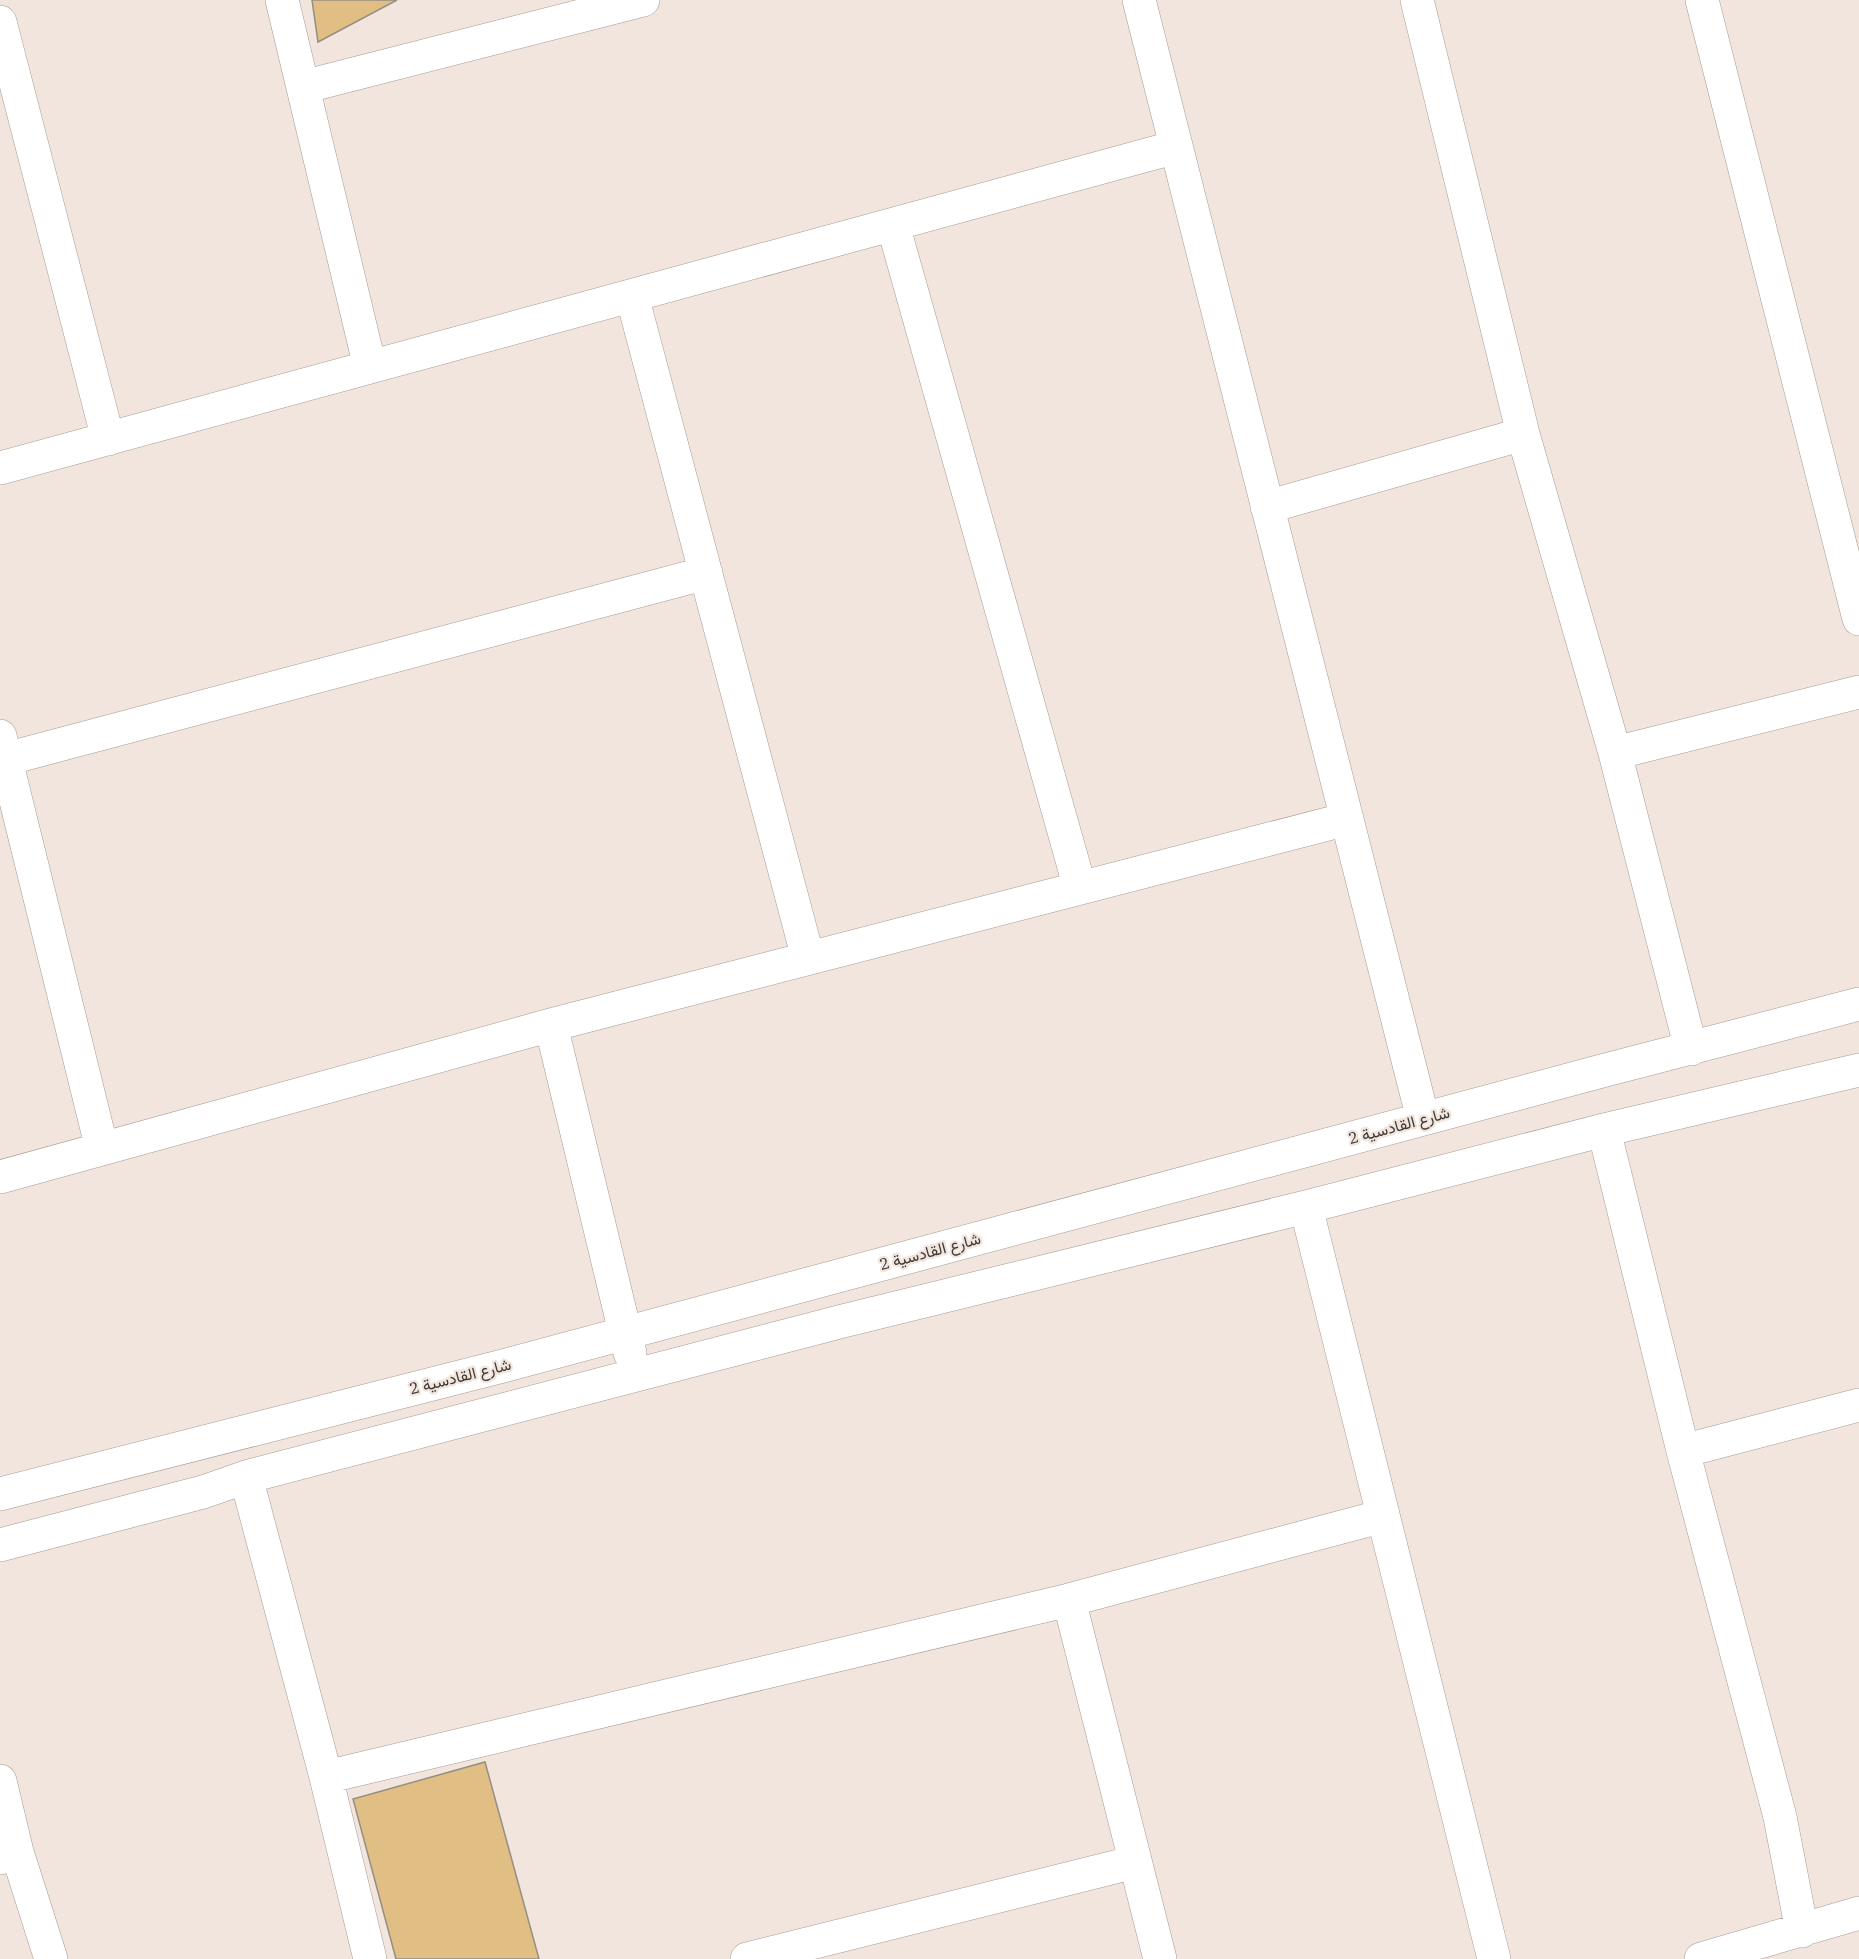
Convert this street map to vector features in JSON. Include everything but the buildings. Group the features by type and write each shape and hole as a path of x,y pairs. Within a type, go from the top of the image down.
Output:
{"street":[{"path":"282,0 370,368"},
{"path":"303,87 643,0"},
{"path":"1139,0 1423,1119"},
{"path":"1417,0 1523,434 1615,753 1691,1049"},
{"path":"1702,0 1859,619"},
{"path":"0,22 108,439"},
{"path":"0,468 1176,147"},
{"path":"893,225 1080,888"},
{"path":"632,296 808,958"},
{"path":"1267,507 1523,434"},
{"path":"102,1149 3,748 706,573"},
{"path":"1615,753 1859,692"},
{"path":"0,1177 551,1025 1347,819"},
{"name":"شارع القادسية 2","path":"0,1494 625,1333 1859,1004"},
{"path":"551,1025 635,1377"},
{"path":"0,1545 203,1492 246,1477 843,1321 1306,1208 1604,1130 1859,1070"},
{"path":"1604,1130 1683,1451 1780,1817 1802,1931"},
{"path":"1306,1208 1494,1959"},
{"path":"1683,1451 1859,1405"},
{"path":"246,1477 326,1777 370,1959"},
{"path":"326,1777 1069,1600 1383,1516"},
{"path":"1069,1600 1160,1959"},
{"path":"0,1781 8,1855 51,1959"},
{"path":"747,1959 1135,1862"},
{"path":"1701,1959 1859,1913"}]}
